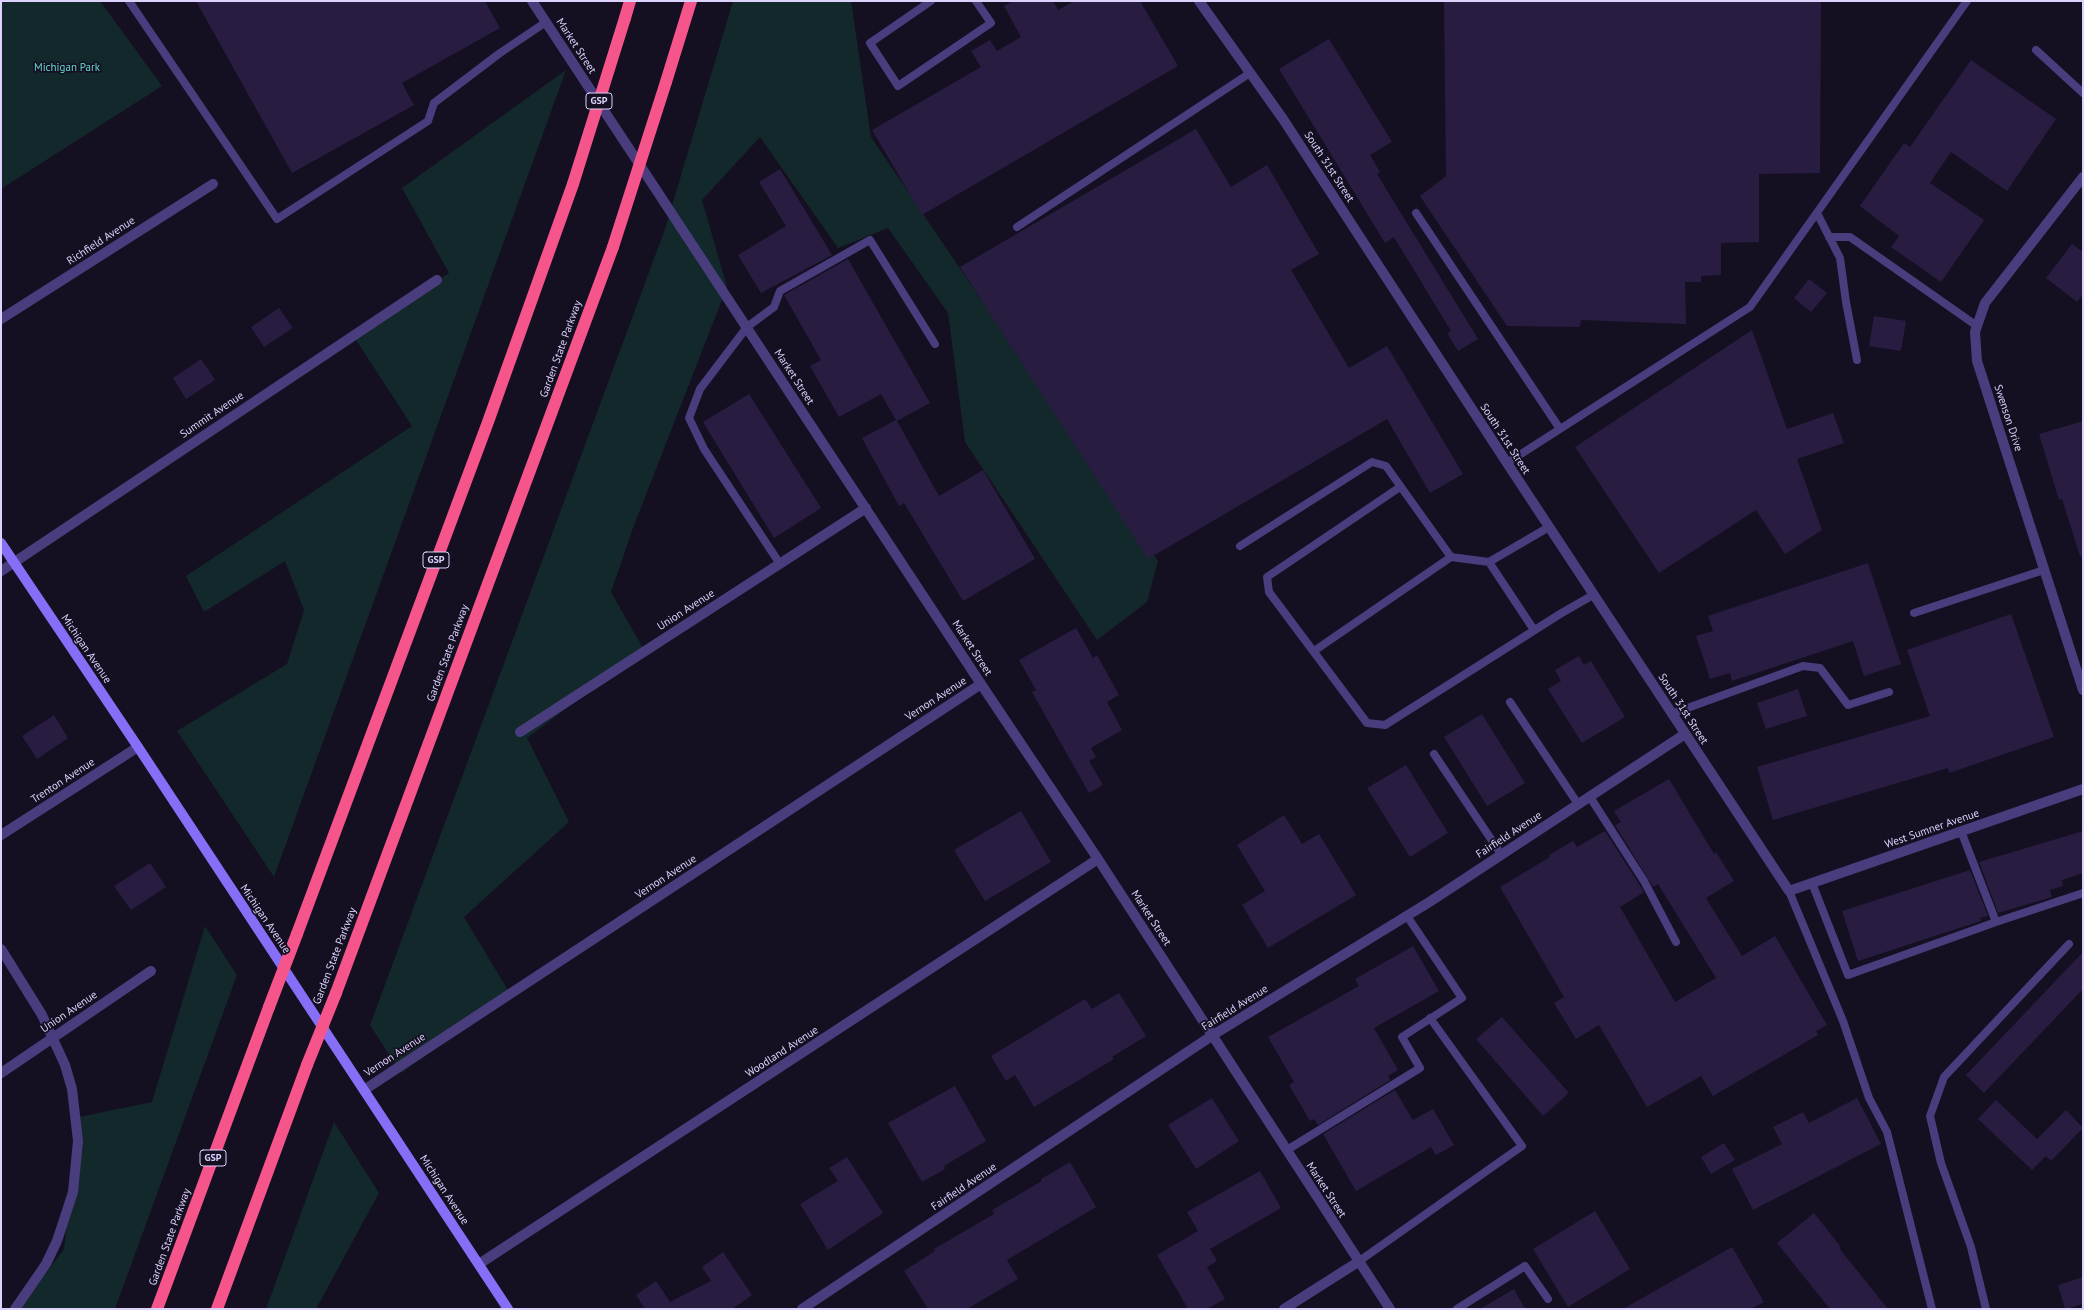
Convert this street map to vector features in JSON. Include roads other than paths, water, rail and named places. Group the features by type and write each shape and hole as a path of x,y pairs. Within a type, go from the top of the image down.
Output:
{"highway":[{"name":"Garden State Parkway","path":"157,1309 485,429 573,184 630,1"},
{"name":"Garden State Parkway","path":"217,1309 613,247 691,1"}],"street":[{"name":"Market Street","path":"532,1 981,684 1098,859 1213,1035 1358,1262 1390,1309"},
{"name":"South 31st Street","path":"1199,1 1283,119 1506,463 1789,891"},
{"name":"Swenson Drive","path":"2083,177 1985,303 1976,332 1977,361 2083,690"},
{"name":"Richfield Avenue","path":"1,320 213,184"},
{"name":"Summit Avenue","path":"1,570 437,280"},
{"name":"Union Avenue","path":"520,732 866,508"},
{"name":"Michigan Avenue","path":"1,543 138,747 508,1309"},
{"name":"Vernon Avenue","path":"364,1090 981,684"},
{"name":"Fairfield Avenue","path":"802,1309 1213,1035 1407,916 1685,734"},
{"name":"Trenton Avenue","path":"1,835 138,747"},
{"name":"West Sumner Avenue","path":"1789,891 2083,789"},
{"name":"Woodland Avenue","path":"478,1264 1098,859"},
{"path":"1,950 42,1015 65,1065 72,1089 77,1134 77,1166 73,1192 58,1241 43,1269 15,1309"},
{"name":"Union Avenue","path":"1,1073 151,970"},
{"path":"1284,1309 1358,1262"}],"lane":[{"path":"129,1 277,219 428,121 434,103 500,53 546,22"},
{"path":"930,1 870,43 898,86 991,23 976,1"},
{"path":"1506,463 1750,307 1967,1"},
{"path":"2036,50 2083,93"},
{"path":"1017,227 1250,72"},
{"path":"1416,212 1560,429"},
{"path":"1817,213 1840,258 1846,302 1857,360"},
{"path":"1829,237 1850,237 1977,326"},
{"path":"780,564 704,449 689,418 700,389 747,327 774,307 780,291 870,240 936,344"},
{"path":"1240,546 1372,462 1386,466 1451,557"},
{"path":"1400,487 1267,577 1269,592 1367,722 1385,725 1593,594"},
{"path":"1314,651 1451,557 1489,562 1548,527"},
{"path":"1489,562 1534,630"},
{"path":"1914,613 2044,570"},
{"path":"1671,714 1803,666 1820,668 1848,705 1889,692"},
{"path":"1510,702 1578,804"},
{"path":"1434,754 1501,854"},
{"path":"1590,797 1644,881 1676,942"},
{"path":"1961,831 1996,922"},
{"path":"1812,883 1848,975 1996,922 2083,893"},
{"path":"1789,891 1843,1021 1868,1098 1887,1132 1932,1309"},
{"path":"1287,1150 1420,1068 1402,1037 1462,998 1407,916"},
{"path":"1986,1309 1971,1247 1942,1163 1930,1116 1944,1077 2069,944"},
{"path":"1358,1262 1522,1146 1430,1018"},
{"path":"1457,1309 1525,1266 1548,1299"}],"park label":[{"name":"Michigan Park","path":"67,68"}]}
